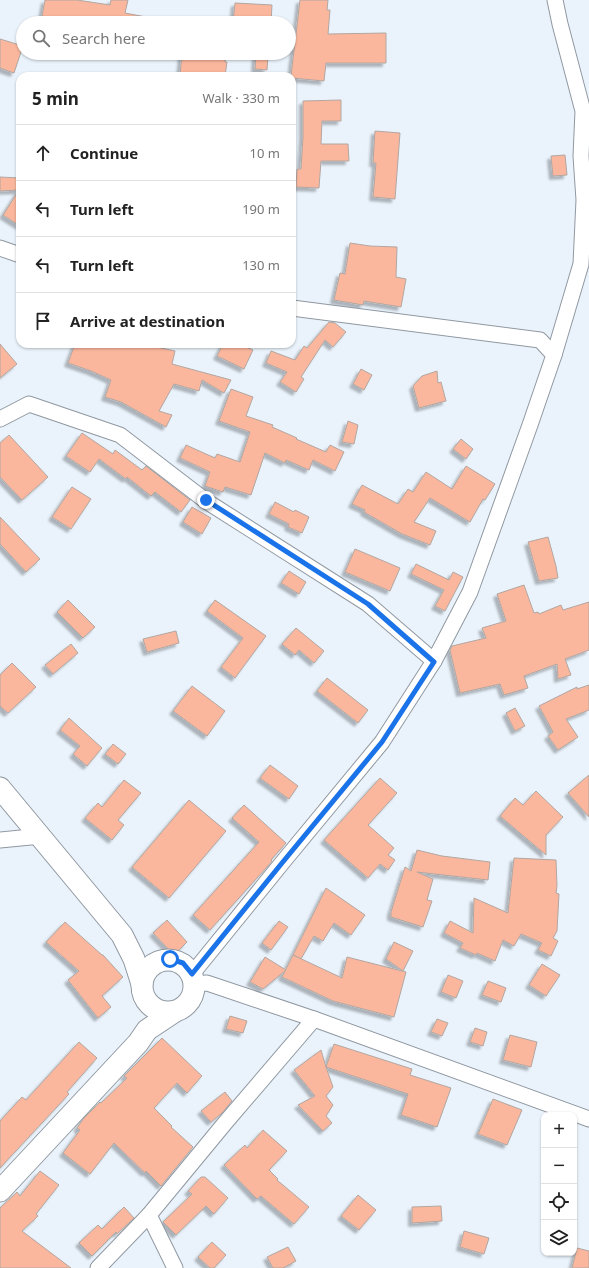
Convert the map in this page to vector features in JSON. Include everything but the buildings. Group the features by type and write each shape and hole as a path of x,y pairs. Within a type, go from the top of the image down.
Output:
{"main road":[{"path":"0,788 122,935 134,959 148,1003 160,1011 174,1012"},
{"path":"0,1191 138,1043 148,1030 186,1005 194,994 194,979 183,963 146,949 122,935"},
{"path":"138,1043 138,1033 144,1011 143,989 146,971 156,962 170,959"}],"street":[{"path":"555,0 583,111 581,156 584,200 581,264 554,355 470,592 434,662 382,742 282,863 194,979 314,1019 589,1119"},
{"path":"0,248 16,254"},
{"path":"296,309 540,340 554,355"},
{"path":"0,419 29,404 120,435 206,500 368,604 434,662"},
{"path":"0,840 41,836"},
{"path":"98,1268 149,1215 314,1019"},
{"path":"149,1215 175,1268"}],"route":[{"path":"170,959 183,963 192,974 382,742 434,662 368,604 206,500"}]}
